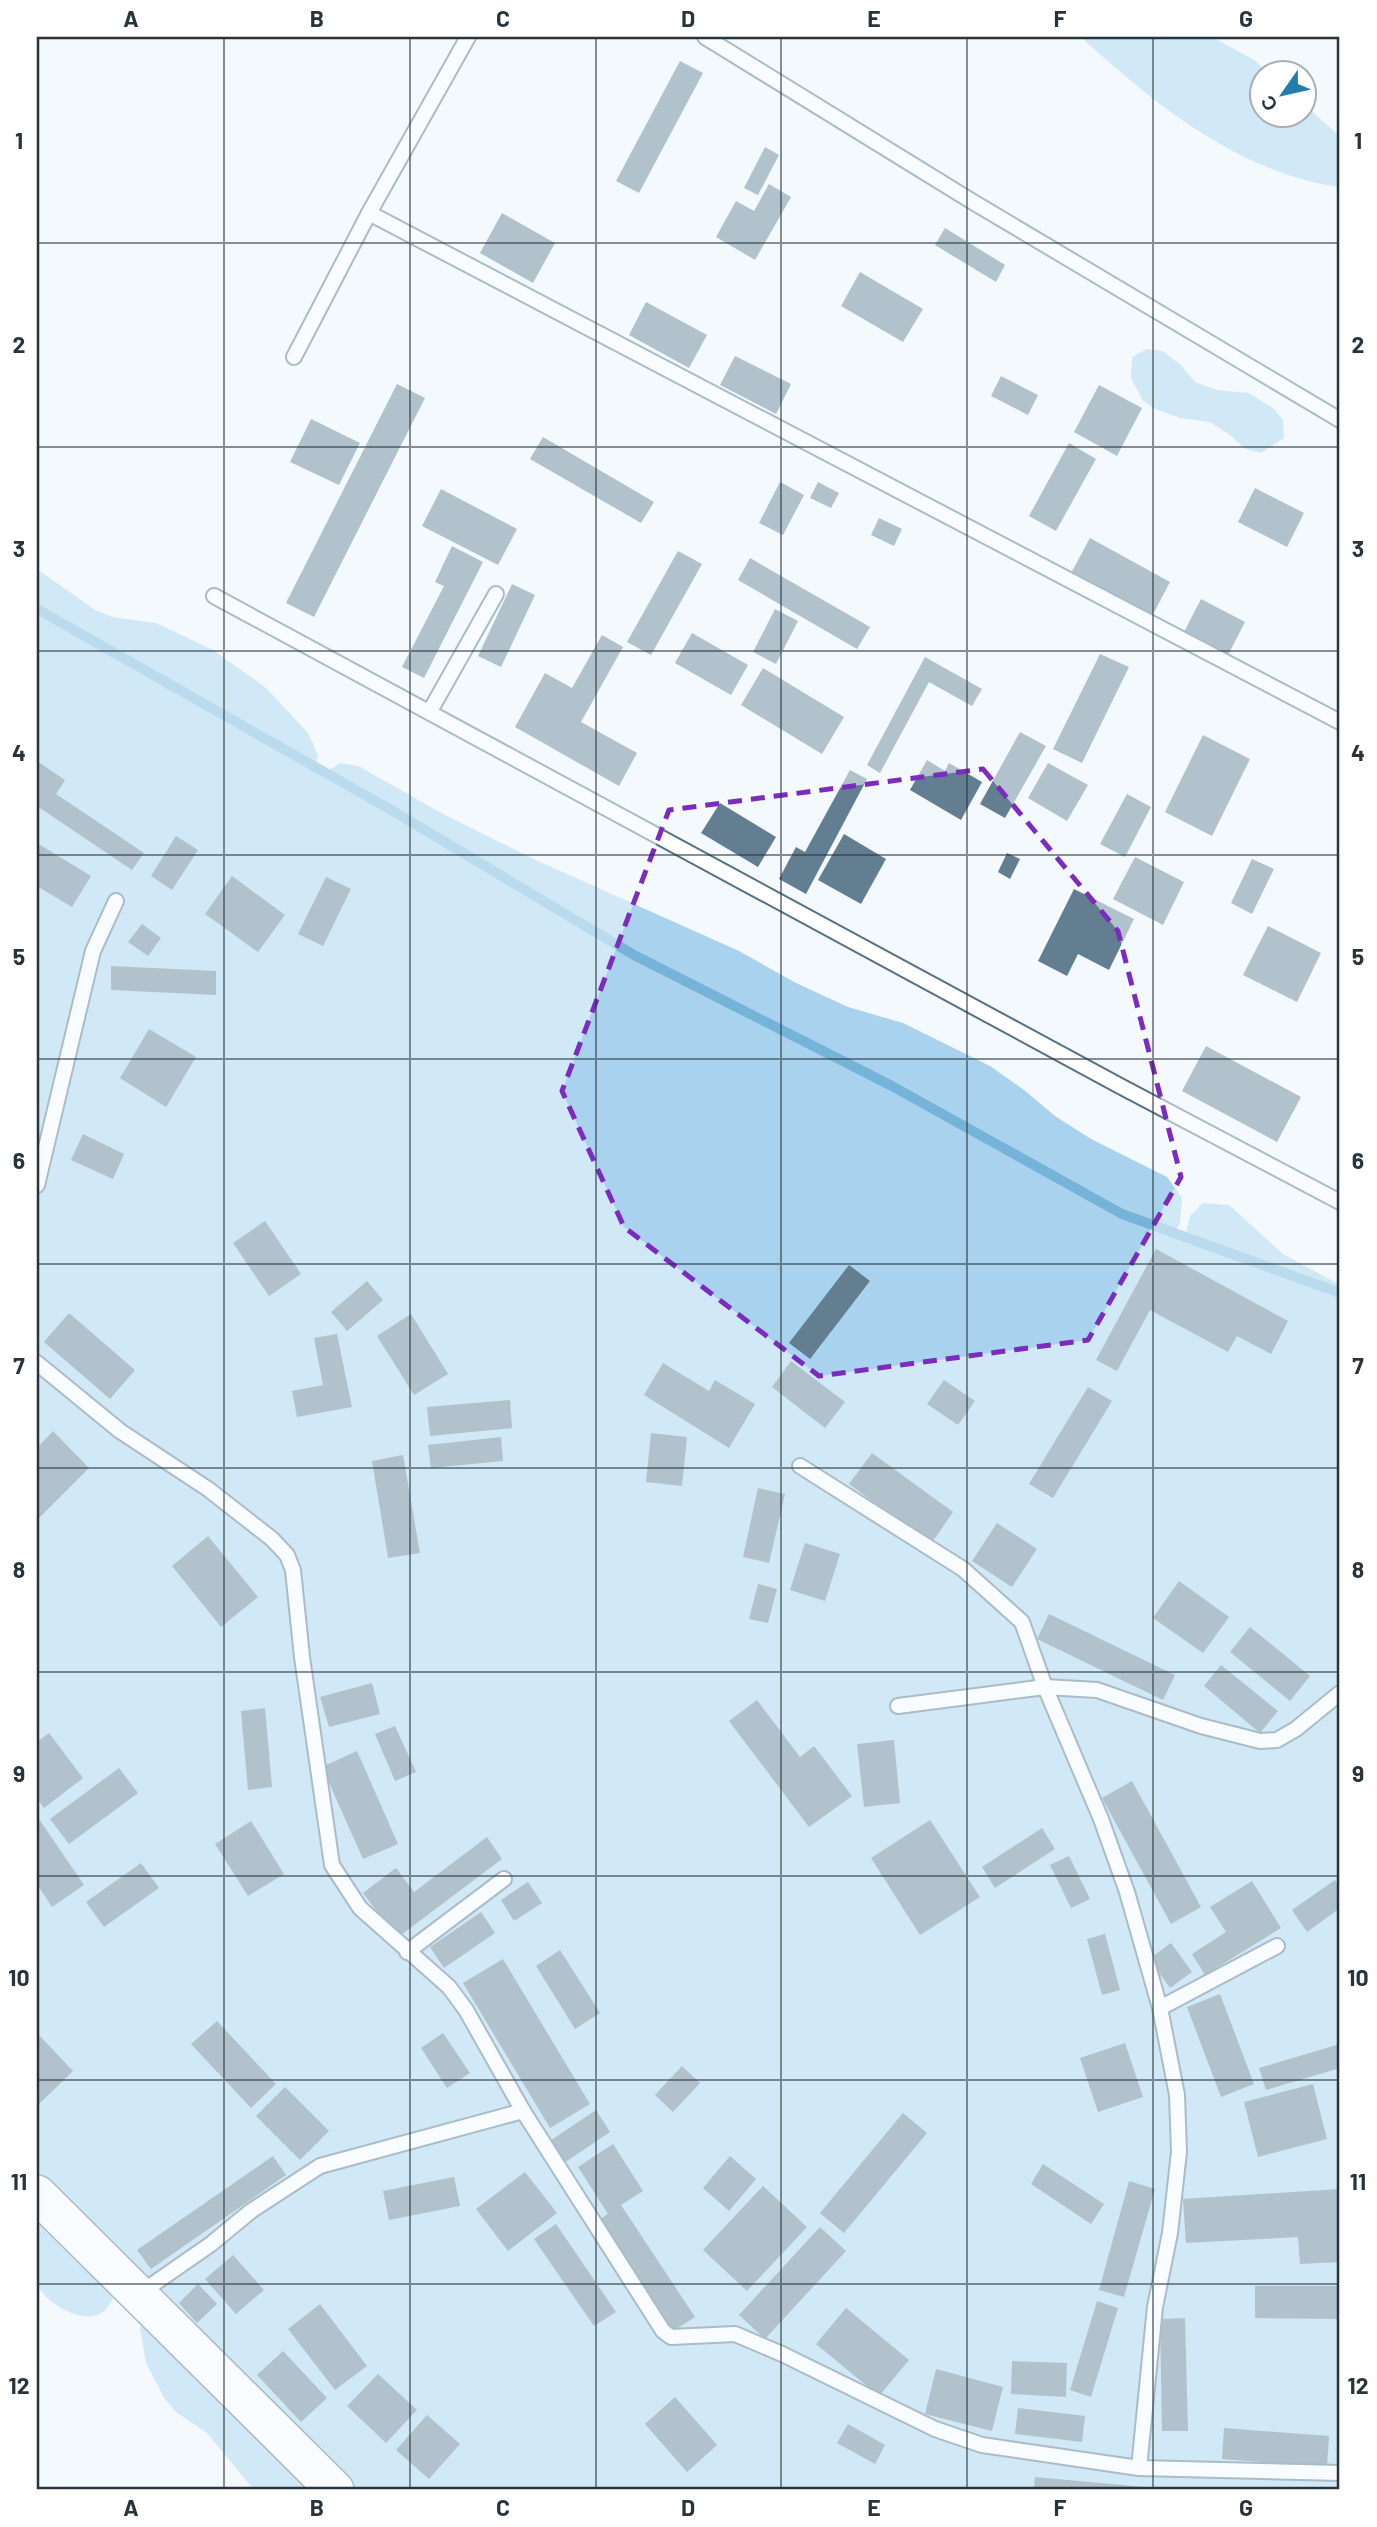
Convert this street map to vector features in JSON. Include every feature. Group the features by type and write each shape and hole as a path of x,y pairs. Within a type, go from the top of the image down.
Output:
{"main road":[{"path":"37,2194 335,2490"}],"lane":[{"path":"294,357 369,213 468,37"},
{"path":"705,37 973,202 1340,420"},
{"path":"369,213 1340,722"},
{"path":"430,711 496,594"},
{"path":"214,596 1108,1080 1340,1202"},
{"path":"37,1185 93,951 116,901"},
{"path":"37,1363 120,1431 208,1489 261,1530 287,1555 293,1570 302,1657 332,1865 360,1908 449,1987 460,2002 523,2111 663,2331 671,2337 735,2334 782,2354 935,2429 982,2445 1139,2468 1340,2473"},
{"path":"800,1466 963,1569 1022,1622 1045,1687 1101,1819 1127,1892 1160,2008 1177,2095 1179,2152 1170,2233 1155,2307 1139,2468"},
{"path":"898,1706 1045,1687 1097,1690 1201,1726 1260,1741 1277,1740 1296,1729 1340,1693"},
{"path":"407,1952 504,1879"},
{"path":"1160,2008 1277,1946"},
{"path":"138,2295 211,2245 251,2211 320,2166 523,2111"}],"highlighted area":[{"path":"983,769 1118,931 1181,1177 1088,1340 819,1376 624,1227 562,1091 669,810"}],"shaded area":[{"path":"1081,37 1212,37 1254,60 1248,60 1248,130 1318,130 1318,117 1340,136 1340,187 1267,167 1233,151 1168,110"},
{"path":"1147,349 1162,351 1180,364 1195,382 1217,390 1248,393 1273,408 1283,420 1284,438 1261,453 1245,449 1210,422 1180,418 1155,409 1143,401 1131,378 1132,357"},
{"path":"37,569 95,610 112,617 156,623 213,650 265,687 308,733 318,756 315,766 325,773 340,763 358,766 445,815 538,861 739,951 796,983 848,1007 903,1023 990,1066 1055,1116 1091,1139 1167,1177 1182,1198 1180,1224 1174,1233 1185,1236 1190,1216 1203,1203 1229,1205 1283,1254 1340,1285 1340,2490 254,2490 207,2433 176,2412 164,2398 146,2363 140,2329 145,2299 37,2190"},
{"path":"37,2207 108,2288 113,2299 103,2312 95,2316 76,2315 48,2299 42,2292 36,2279"}],"building":[{"path":"680,61 703,73 639,193 616,181"},
{"path":"765,147 779,155 758,195 744,188"},
{"path":"769,184 791,197 755,260 716,237 736,201 754,211"},
{"path":"502,213 555,243 533,283 480,253"},
{"path":"945,228 1005,265 996,282 935,245"},
{"path":"860,272 923,309 903,342 841,306"},
{"path":"646,302 707,335 689,368 629,335"},
{"path":"735,356 791,384 776,414 720,385"},
{"path":"1001,376 1038,395 1028,415 991,396"},
{"path":"397,384 425,398 314,617 286,603"},
{"path":"1099,385 1142,408 1117,456 1074,432"},
{"path":"311,419 360,443 339,485 290,462"},
{"path":"543,437 654,502 641,523 530,459"},
{"path":"1069,443 1096,459 1056,531 1029,516"},
{"path":"780,482 804,495 783,535 759,523"},
{"path":"818,482 839,493 831,508 810,498"},
{"path":"1255,488 1304,513 1287,547 1238,522"},
{"path":"441,489 517,529 498,565 422,526"},
{"path":"879,518 902,529 894,546 871,535"},
{"path":"1090,538 1170,582 1151,618 1070,575"},
{"path":"452,546 483,562 424,678 402,667 444,586 435,582"},
{"path":"678,551 702,564 651,655 627,642"},
{"path":"750,558 870,627 857,649 738,580"},
{"path":"512,584 535,595 501,667 478,656"},
{"path":"1201,599 1245,622 1228,655 1184,632"},
{"path":"775,609 798,621 776,664 753,652"},
{"path":"692,633 748,665 731,695 675,663"},
{"path":"602,635 623,647 581,722 637,753 619,786 515,727 545,673 572,688"},
{"path":"1100,654 1129,667 1082,763 1053,749"},
{"path":"925,657 982,689 972,706 929,682 880,773 867,765"},
{"path":"763,668 844,717 822,754 741,705"},
{"path":"1020,732 1046,746 1005,818 980,804"},
{"path":"1203,735 1250,759 1212,836 1165,812"},
{"path":"927,760 945,771 949,763 982,782 961,820 910,790"},
{"path":"37,761 65,780 56,794 144,853 132,870 37,806"},
{"path":"1048,763 1088,785 1067,821 1028,798"},
{"path":"850,770 867,779 806,894 779,879 796,847 805,852"},
{"path":"1127,794 1151,807 1125,857 1100,844"},
{"path":"720,803 776,837 758,867 701,833"},
{"path":"844,834 886,859 861,904 818,880"},
{"path":"176,836 198,850 172,890 151,876"},
{"path":"37,843 91,876 72,907 37,886"},
{"path":"1007,853 1020,859 1010,879 998,872"},
{"path":"1135,857 1184,882 1163,925 1113,899"},
{"path":"1252,859 1274,869 1252,914 1231,903"},
{"path":"232,876 285,915 258,952 205,914"},
{"path":"326,877 351,889 323,946 298,934"},
{"path":"1074,889 1134,919 1109,970 1078,954 1067,976 1038,961"},
{"path":"142,924 161,938 148,956 128,942"},
{"path":"1268,926 1321,953 1297,1002 1243,975"},
{"path":"111,966 216,971 216,995 111,990"},
{"path":"149,1029 196,1057 166,1107 120,1078"},
{"path":"1206,1046 1301,1097 1277,1142 1182,1091"},
{"path":"83,1134 124,1154 113,1179 71,1160"},
{"path":"265,1221 301,1274 269,1296 233,1243"},
{"path":"1156,1249 1288,1321 1271,1354 1237,1336 1228,1352 1150,1310 1117,1371 1096,1360"},
{"path":"849,1265 870,1281 810,1359 789,1343"},
{"path":"367,1281 383,1300 347,1331 331,1312"},
{"path":"69,1313 135,1370 110,1399 44,1342"},
{"path":"411,1314 448,1374 414,1395 377,1336"},
{"path":"337,1334 352,1407 297,1417 292,1391 323,1385 314,1338"},
{"path":"791,1361 845,1402 825,1428 772,1387"},
{"path":"663,1363 709,1391 715,1380 755,1404 729,1448 644,1395"},
{"path":"944,1380 975,1401 958,1425 927,1404"},
{"path":"1088,1387 1112,1401 1053,1498 1029,1484"},
{"path":"510,1400 512,1428 430,1436 427,1407"},
{"path":"53,1431 89,1468 37,1520 37,1448"},
{"path":"651,1433 687,1437 682,1486 646,1482"},
{"path":"501,1437 503,1461 431,1468 428,1445"},
{"path":"872,1453 953,1512 931,1544 849,1484"},
{"path":"403,1455 420,1553 388,1558 372,1461"},
{"path":"758,1488 785,1494 769,1563 743,1557"},
{"path":"997,1523 1037,1549 1012,1587 972,1561"},
{"path":"208,1536 258,1597 221,1627 172,1566"},
{"path":"805,1543 840,1554 825,1601 790,1590"},
{"path":"1179,1581 1229,1617 1203,1653 1153,1618"},
{"path":"758,1584 777,1589 768,1623 749,1619"},
{"path":"1049,1614 1175,1675 1163,1700 1037,1639"},
{"path":"1250,1627 1310,1676 1290,1701 1230,1652"},
{"path":"1221,1665 1278,1711 1260,1733 1204,1686"},
{"path":"372,1683 380,1714 329,1727 320,1697"},
{"path":"757,1700 800,1757 814,1746 852,1796 809,1827 729,1721"},
{"path":"265,1708 272,1787 248,1790 241,1711"},
{"path":"395,1726 416,1772 395,1781 375,1734"},
{"path":"49,1733 83,1778 44,1808 37,1798 37,1742"},
{"path":"894,1740 900,1803 864,1807 857,1744"},
{"path":"357,1751 398,1844 363,1859 322,1767"},
{"path":"119,1768 138,1793 69,1844 50,1819"},
{"path":"1132,1781 1201,1907 1171,1924 1102,1798"},
{"path":"37,1816 84,1885 52,1907 37,1884"},
{"path":"930,1820 980,1897 920,1935 871,1858"},
{"path":"251,1821 284,1874 248,1896 215,1844"},
{"path":"1042,1828 1055,1849 995,1888 982,1867"},
{"path":"487,1837 502,1859 397,1938 363,1893 396,1868 414,1892"},
{"path":"1069,1856 1090,1899 1071,1908 1050,1865"},
{"path":"141,1863 159,1888 104,1927 86,1902"},
{"path":"1335,1880 1340,1888 1340,1908 1307,1932 1292,1910"},
{"path":"1252,1881 1281,1928 1205,1975 1192,1954 1226,1932 1210,1907"},
{"path":"528,1882 542,1903 514,1921 501,1900"},
{"path":"481,1912 495,1933 444,1968 430,1947"},
{"path":"1105,1934 1120,1990 1102,1995 1087,1939"},
{"path":"1171,1943 1192,1972 1170,1988 1149,1959"},
{"path":"560,1950 600,2013 575,2029 536,1966"},
{"path":"503,1959 590,2104 550,2128 463,1983"},
{"path":"1220,1994 1254,2084 1221,2097 1187,2007"},
{"path":"217,2021 276,2084 251,2108 191,2044"},
{"path":"37,2033 73,2071 37,2106"},
{"path":"443,2033 470,2073 447,2088 421,2048"},
{"path":"1125,2043 1143,2097 1098,2112 1080,2058"},
{"path":"1340,2044 1340,2068 1266,2090 1259,2068"},
{"path":"682,2066 700,2083 673,2112 655,2095"},
{"path":"1313,2084 1327,2139 1258,2157 1244,2102"},
{"path":"285,2087 329,2131 300,2160 256,2116"},
{"path":"596,2110 610,2132 561,2165 547,2143"},
{"path":"903,2113 927,2133 844,2233 820,2213"},
{"path":"613,2144 643,2191 621,2205 695,2317 670,2333 597,2221 608,2214 578,2167"},
{"path":"273,2156 286,2175 151,2269 137,2250"},
{"path":"730,2156 756,2179 729,2211 703,2188"},
{"path":"1043,2164 1104,2204 1091,2224 1031,2184"},
{"path":"525,2172 557,2213 508,2251 476,2209"},
{"path":"454,2177 460,2206 389,2220 383,2191"},
{"path":"1129,2181 1155,2189 1124,2297 1099,2290"},
{"path":"763,2186 807,2227 747,2291 703,2250"},
{"path":"1340,2189 1340,2262 1300,2264 1298,2237 1186,2243 1183,2199"},
{"path":"556,2224 616,2312 594,2326 534,2239"},
{"path":"820,2227 846,2251 765,2339 739,2315"},
{"path":"233,2255 264,2290 236,2314 205,2279"},
{"path":"198,2284 217,2304 197,2323 179,2303"},
{"path":"1255,2286 1340,2286 1340,2319 1255,2318"},
{"path":"1097,2301 1118,2308 1091,2397 1070,2390"},
{"path":"320,2304 367,2366 335,2390 288,2329"},
{"path":"846,2308 909,2360 879,2396 816,2344"},
{"path":"1185,2318 1188,2431 1162,2431 1160,2319"},
{"path":"283,2351 327,2398 301,2422 257,2375"},
{"path":"1012,2361 1067,2363 1066,2397 1011,2394"},
{"path":"936,2369 1003,2387 992,2431 925,2414"},
{"path":"378,2374 417,2410 386,2443 347,2406"},
{"path":"675,2397 717,2445 687,2472 645,2424"},
{"path":"1018,2408 1085,2416 1082,2442 1015,2434"},
{"path":"427,2415 460,2444 429,2479 396,2450"},
{"path":"848,2424 885,2445 875,2464 837,2443"},
{"path":"1224,2428 1329,2436 1327,2467 1222,2459"},
{"path":"1035,2477 1155,2488 1155,2490 1034,2490"}],"waterway":[{"path":"37,609 393,811 634,955 892,1086 1122,1214 1340,1293"}]}
